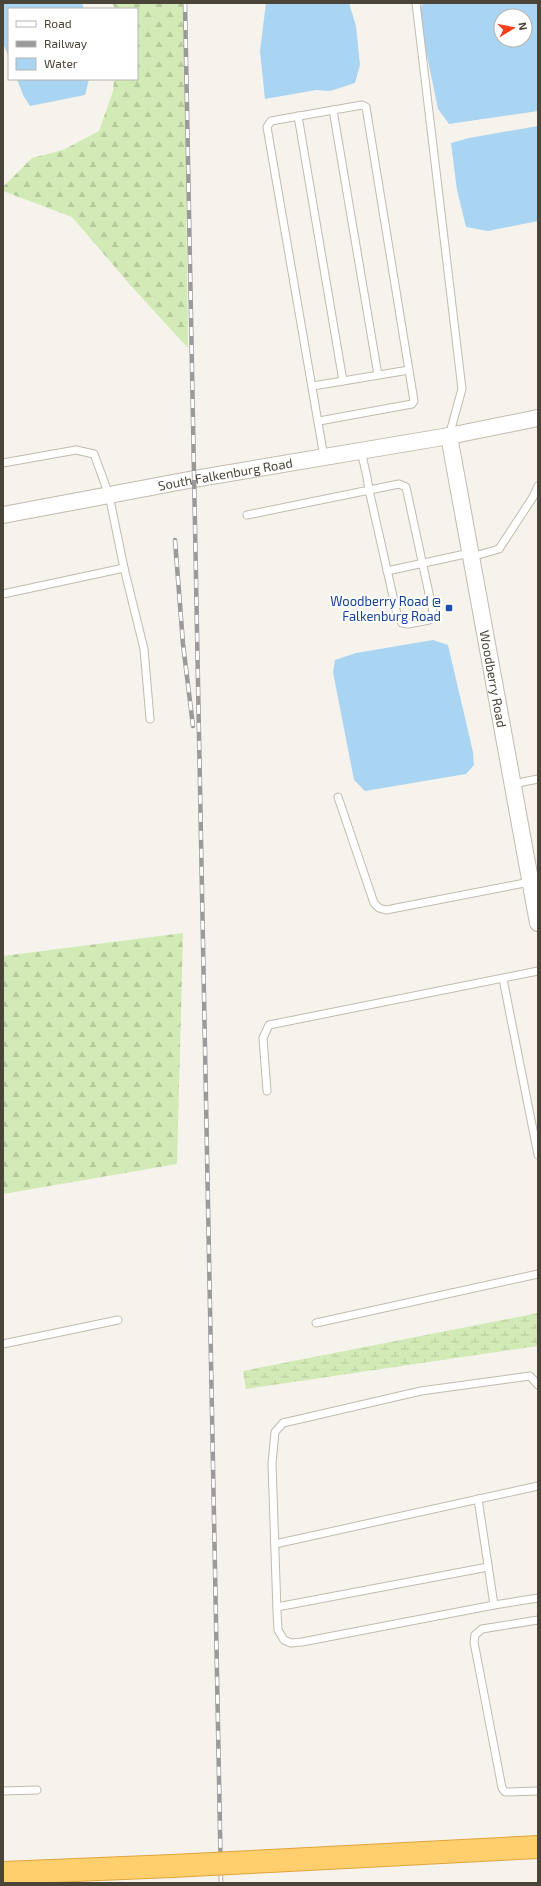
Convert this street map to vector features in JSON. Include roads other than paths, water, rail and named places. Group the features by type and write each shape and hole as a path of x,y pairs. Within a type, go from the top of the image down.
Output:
{"highway":[{"path":"3,1874 538,1848"}],"street":[{"name":"South Falkenburg Road","path":"3,515 109,495 449,436 538,418"},
{"name":"Woodberry Road","path":"449,436 538,922"}],"lane":[{"path":"416,3 462,389 449,436"},
{"path":"318,421 412,404 414,401 366,107 362,105 271,121 267,127 313,386 318,421 324,458"},
{"path":"333,110 378,375"},
{"path":"298,116 343,381"},
{"path":"313,386 409,370"},
{"path":"3,463 76,450 94,454 109,495 124,568 144,649 150,719"},
{"path":"247,515 369,490 399,484 406,487 433,612 429,620 408,624 402,623 399,619 387,571 369,490 360,451"},
{"path":"387,571 499,549 533,497 538,486"},
{"path":"3,594 124,568"},
{"path":"513,784 538,779"},
{"path":"338,797 374,903 379,908 386,910 531,882"},
{"path":"267,1091 263,1038 269,1025 538,971"},
{"path":"504,978 538,1155"},
{"path":"316,1323 538,1274"},
{"path":"3,1344 118,1320"},
{"path":"538,1386 530,1376 420,1391 283,1423 275,1432 273,1440 278,1630 284,1640 291,1643 302,1642 538,1598"},
{"path":"275,1544 538,1486"},
{"path":"478,1499 494,1605"},
{"path":"277,1606 488,1567"},
{"path":"538,1620 482,1629 475,1635 474,1642 502,1788 505,1792 538,1791"},
{"path":"3,1791 38,1790"}],"water":[{"path":"3,3 82,3 84,8 8,8 8,56 3,43"},
{"path":"266,3 349,3 356,26 360,65 355,83 330,91 316,90 265,99 260,51"},
{"path":"423,3 538,3 538,111 449,124 438,109 418,12"},
{"path":"17,80 89,80 85,95 30,106 23,95"},
{"path":"538,126 538,221 488,231 466,227 457,190 451,143 469,138"},
{"path":"433,640 448,645 473,752 474,765 466,774 365,791 354,780 333,672 335,660 356,653"}],"railway":[{"path":"185,3 221,1883"},
{"path":"175,540 183,644 193,726"}],"place":[{"name":"Woodberry Road @ Falkenburg Road","path":"449,608"}]}
